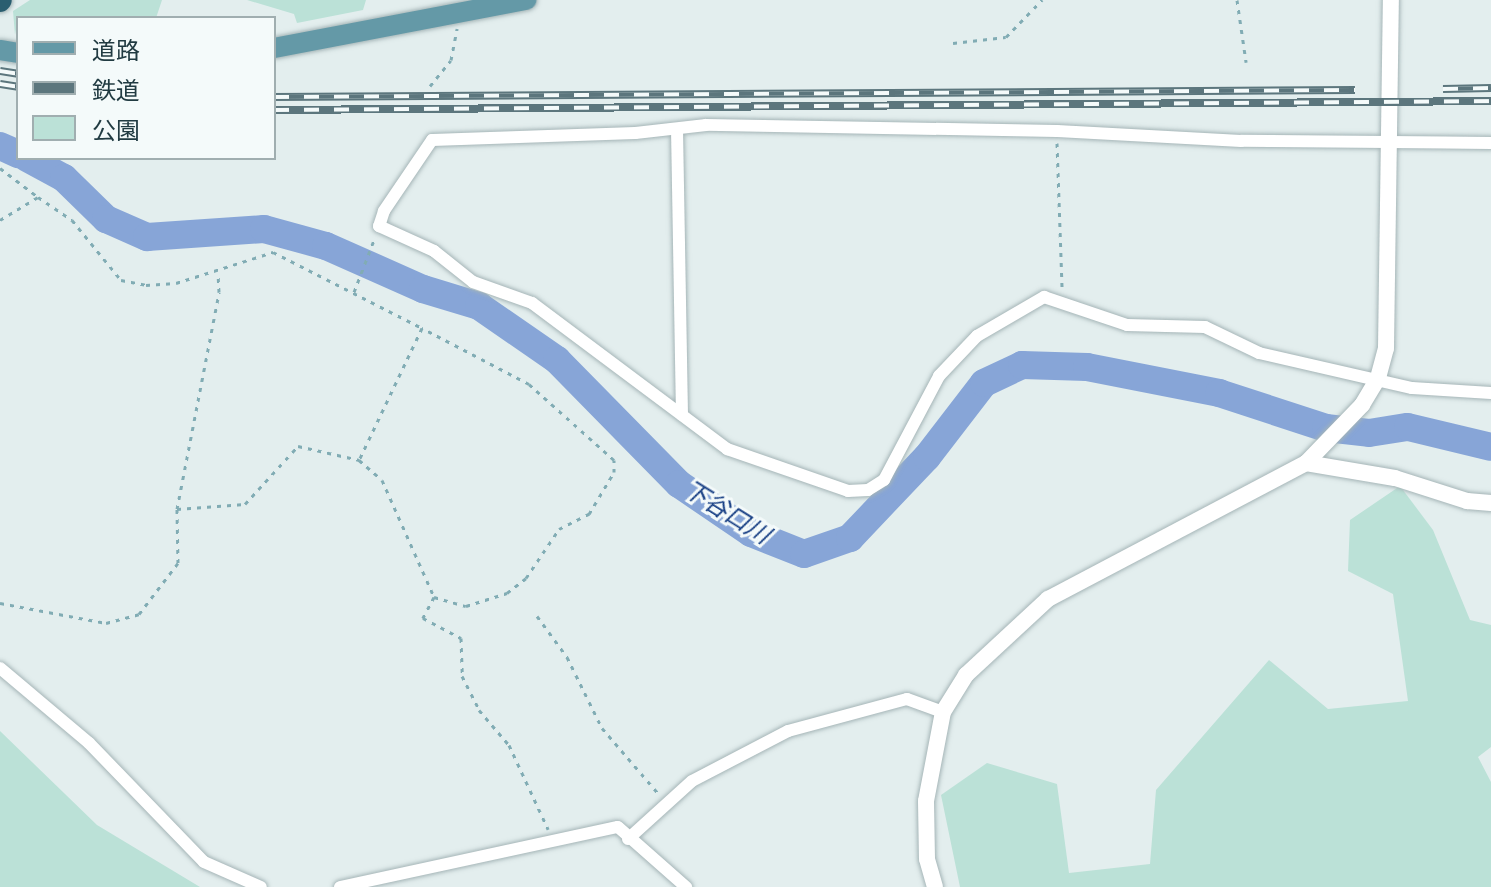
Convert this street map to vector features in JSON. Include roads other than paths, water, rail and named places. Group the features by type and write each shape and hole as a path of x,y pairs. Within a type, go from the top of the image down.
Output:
{"main road":[{"path":"276,48 526,0"}],"street":[{"path":"935,887 927,859 926,801 943,712 966,675 1048,599 1306,463 1347,427 1378,378 1390,321 1391,0"},
{"path":"677,129 682,415"},
{"path":"1491,143 1135,138 1057,131 677,129 432,140 384,211 379,226 434,251 473,282 532,303 727,449 848,491 868,490 884,480 939,376 977,336 1044,297 1062,300 1127,325 1205,327 1259,353 1412,388 1491,393"},
{"path":"1306,463 1395,478 1467,501 1491,503"},
{"path":"0,668 89,743 204,862 261,887"},
{"path":"628,839 692,781 788,731 907,699 943,712"},
{"path":"340,887 618,827 628,839 657,857 686,887"}],"waterway":[{"name":"下谷口川","path":"0,146 16,153"},
{"name":"下谷口川","path":"31,160 64,178 106,219 147,237 264,229 326,246 423,289 479,306 557,360 679,484 751,533 804,554 850,538 927,457 984,383 1022,365 1087,367 1219,393 1326,428 1369,433 1408,427 1491,447"}],"railway":[{"path":"0,71 16,74"},
{"path":"0,84 16,87"},
{"path":"1443,89 1491,88"},
{"path":"276,97 1355,90"},
{"path":"276,110 1491,101"}]}
